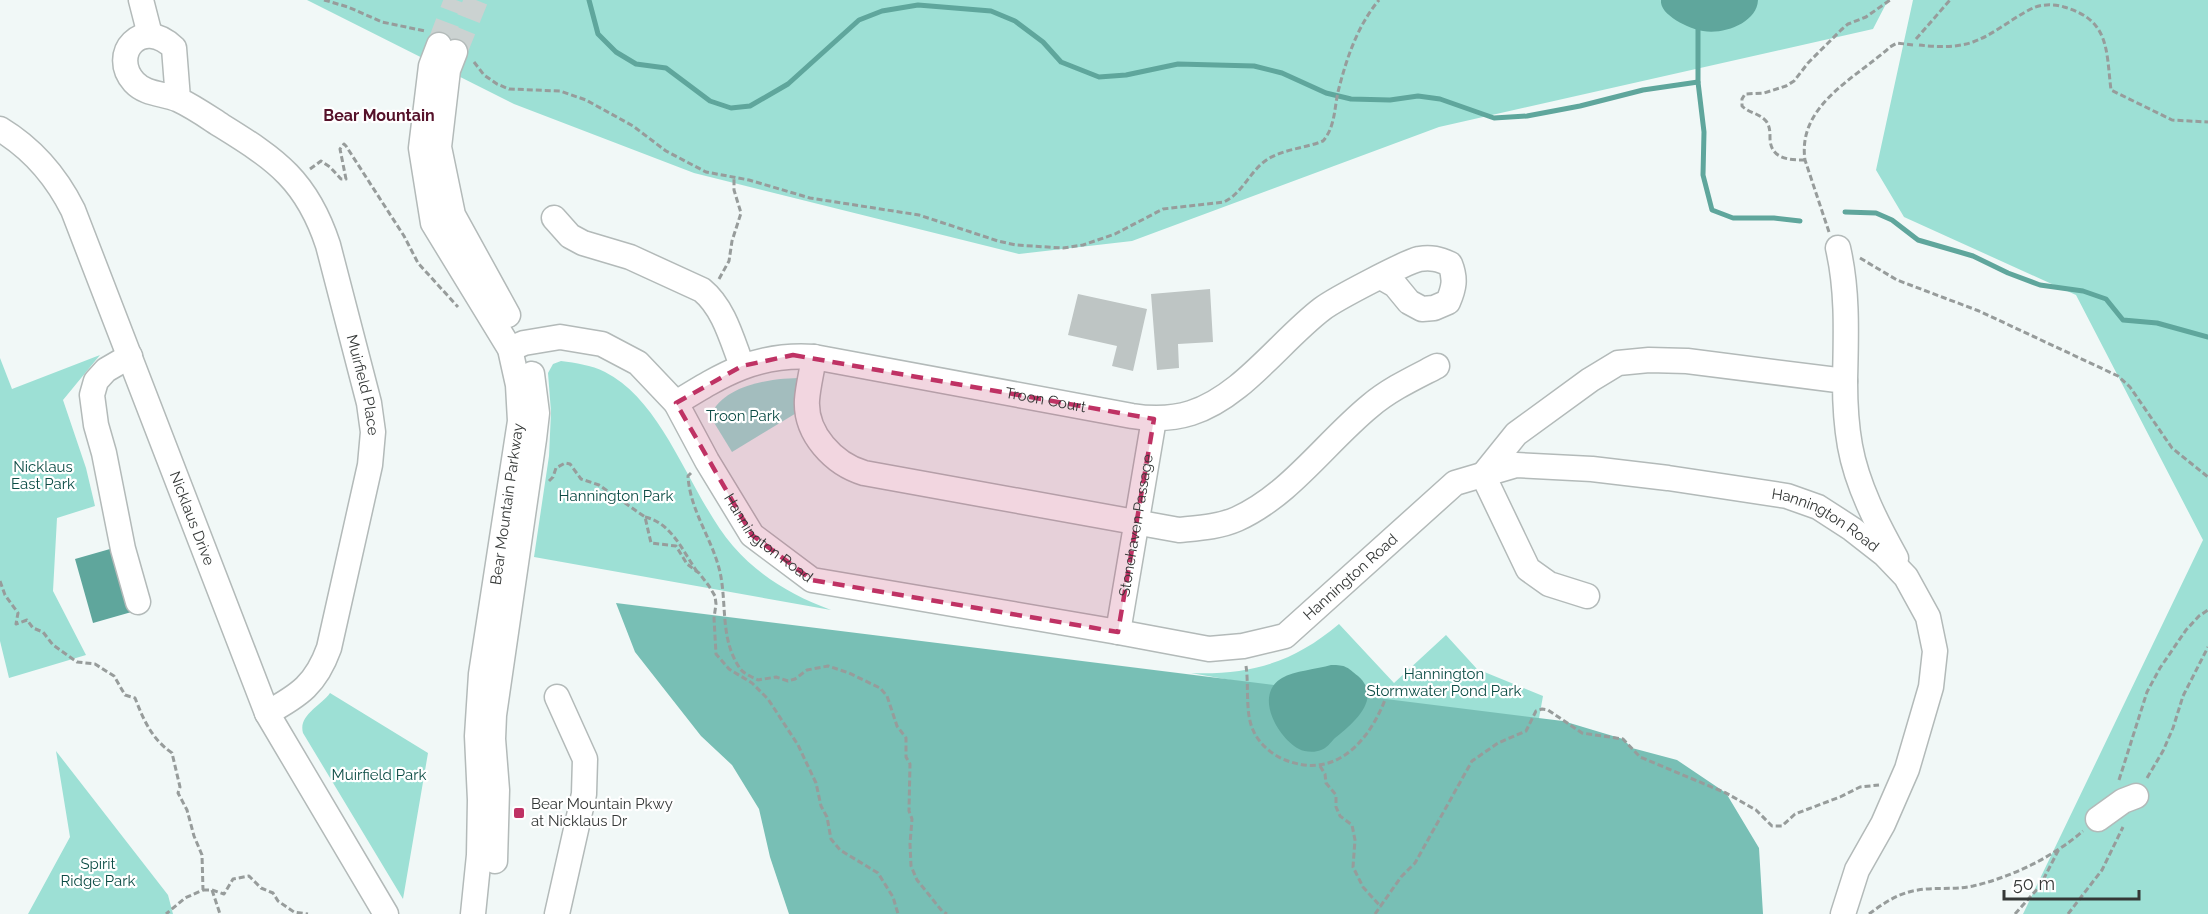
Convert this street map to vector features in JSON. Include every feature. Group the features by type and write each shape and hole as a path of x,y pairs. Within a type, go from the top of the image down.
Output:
{"street":[{"path":"141,0 150,35 165,39 174,48 178,99"},
{"name":"Muirfield Place","path":"150,35 133,41 127,51 125,62 134,82 145,91 178,99 261,150 283,168 295,182 320,220 369,403 373,432 370,465 328,648 322,666 311,683 299,695 267,713"},
{"name":"Bear Mountain Parkway","path":"448,47 431,66 421,148 433,223 517,346 533,379 537,413 494,715 497,823 490,914"},
{"name":"Nicklaus Drive","path":"0,129 13,137 45,165 63,189 130,356 267,713 386,914"},
{"path":"554,218 570,236 583,243 630,257 690,283 706,293 725,321 742,366"},
{"path":"1838,248 1843,270 1845,298 1846,413 1851,448 1860,479 1882,533 1906,577"},
{"name":"Troon Court","path":"676,403 723,374 742,366 784,357 814,357 1154,419 1190,413 1226,396 1323,308 1381,277"},
{"name":"Hannington Road","path":"517,346 560,337 602,344 638,363 676,403 707,461 752,535 812,580 1209,649 1243,646 1285,636 1455,483 1516,465 1592,469 1668,478 1787,496 1818,507 1852,529 1884,554 1906,577 1928,617 1935,651 1931,687 1907,769 1883,824 1857,870 1843,914"},
{"name":"Bear Mountain Parkway","path":"473,914 479,855 480,800 477,736 480,693 520,421 517,346"},
{"path":"130,356 106,370 96,381 92,395 96,425 104,453 123,549 138,602"},
{"path":"814,357 807,401 808,417 824,447 848,468 864,473 1179,530 1206,528 1236,519 1260,506 1284,487 1370,406 1401,384 1437,366"},
{"path":"1587,596 1549,584 1528,569 1483,475 1516,434 1590,380 1618,363 1649,360 1687,361 1845,381"},
{"name":"Stonehaven Passage","path":"1118,632 1154,419"},
{"path":"557,697 585,759 584,794 557,914"},
{"path":"2098,819 2123,801 2126,791"}],"path":[{"path":"324,0 448,47 497,84 509,89 560,91 594,105 633,126 666,151 706,172 749,180 810,198 919,215 998,241 1038,248 1063,248 1100,240 1163,209 1210,204 1233,197 1258,167 1268,159 1323,141 1332,126 1339,89 1358,31 1367,14 1379,0"},
{"path":"1805,160 1793,160 1775,153 1771,148 1768,125 1760,115 1746,110 1742,106 1742,99 1745,94 1764,93 1794,81 1808,63 1848,24 1866,16 1890,0"},
{"path":"1916,39 1950,0"},
{"path":"1919,45 1937,47 1971,43 1993,34 2035,7 2057,5 2081,12 2098,27 2106,45 2110,90 2172,120 2208,122"},
{"path":"1913,45 1898,43 1890,47 1824,102 1808,128 1804,149 1805,160 1821,210 1838,248 1864,259 1897,280 1979,311 2118,376 2130,387 2172,448 2208,477"},
{"path":"295,182 321,161 341,179 346,179 340,149 344,144 404,236 418,262 464,313"},
{"path":"706,293 726,268 739,221 740,207 734,190 734,178"},
{"path":"707,461 688,476 689,493 714,551 720,574 726,638 740,669 758,680 776,677 788,681 807,670 828,666 880,688 887,696 897,726 906,738 906,757 910,764 911,866 917,880 947,914"},
{"path":"543,485 553,477 556,468 570,464 581,479 599,485 645,517 669,530 715,596 716,654 729,669 752,682 768,699 798,745 816,783 821,806 827,817 831,839 840,850 878,873 893,897 898,914"},
{"path":"645,517 651,543 676,546 690,568 699,573"},
{"path":"0,580 5,595 18,613 16,624 27,620 33,628 43,632 53,645 77,662 95,664 114,676 125,695 135,698 144,723 161,746 172,753 180,788 178,794 187,810 202,855 203,890"},
{"path":"2126,791 2147,692 2186,630 2208,610"},
{"path":"1243,646 1249,686 1249,715 1253,731 1280,759 1301,766 1334,764 1352,750 1370,729 1385,700"},
{"path":"1375,914 1401,877 1414,863 1472,761 1493,746 1526,731 1536,711 1542,709 1548,710 1582,733 1623,739 1640,757 1726,793 1755,810 1773,826 1782,826 1795,814 1840,798 1860,787 1883,784 1899,788"},
{"path":"1320,766 1325,774 1326,783 1336,795 1336,807 1340,816 1352,825 1355,840 1353,867 1363,887 1381,907"},
{"path":"1869,914 1897,895 1918,890 1972,886 2002,877 2060,847 2098,819"},
{"path":"2015,914 2040,886 2060,847"},
{"path":"166,914 185,898 203,890 224,894 233,879 249,876 261,888 273,893 278,901 294,912 308,914"},
{"path":"212,890 220,914"}],"highlighted area":[{"path":"793,355 1154,419 1118,632 812,580 752,535 676,403 742,366"}],"green space":[{"path":"307,0 1888,0 1873,29 1439,127 1132,241 1019,254 694,173 514,104"},
{"path":"1913,0 2208,0 2208,914 2023,914 2203,540 2076,295 1904,217 1876,170"},
{"name":"Nicklaus East Park","path":"100,355 63,400 86,468 95,506 57,518 53,591 86,655 9,678 0,641 0,358 12,389"},
{"name":"Hannington Park","path":"561,361 600,370 626,386 661,427 703,502 743,557 778,584 831,610 534,557 549,456 551,412 548,373 553,364"},
{"name":"Troon Park","path":"803,378 798,412 732,452 710,416 717,405 737,390 750,385 777,379"},
{"name":"Hannington Stormwater Pond Park","path":"1339,624 1394,683 1446,635 1477,669 1543,696 1536,735 1191,673 1233,672 1270,664 1305,648"},
{"name":"Muirfield Park","path":"330,693 428,753 403,899 303,733 302,727 307,716"},
{"name":"Spirit Ridge Park","path":"56,751 168,895 173,914 28,914 70,837"}],"shaded area":[{"path":"1661,0 1758,0 1752,15 1738,26 1711,32 1697,30 1676,20 1665,11"},
{"path":"117,547 135,611 93,623 75,559"},
{"path":"616,603 1563,721 1623,739 1632,748 1677,760 1726,793 1759,848 1763,914 789,914 770,857 759,809 732,765 701,736 635,652"},
{"path":"1331,665 1346,667 1358,676 1368,694 1366,702 1356,719 1325,748 1313,752 1301,750 1283,736 1277,726 1269,705 1269,695 1274,685 1282,678"}],"building":[{"path":"1210,289 1213,342 1178,344 1179,368 1157,370 1151,294"},
{"path":"1078,294 1147,309 1133,371 1112,366 1117,346 1068,335"}],"waterway":[{"path":"589,0 598,34 616,52 636,64 666,68 710,101 731,108 750,106 788,84 859,20 882,11 918,5 991,11 1015,21 1043,42 1061,62 1099,77 1126,75 1178,64 1254,66 1282,73 1326,93 1351,99 1390,100 1418,96 1440,99 1494,118 1527,116 1580,106 1643,90 1698,82"},
{"path":"1698,29 1698,82 1704,132 1703,175 1712,210 1733,218 1774,218 1800,221"},
{"path":"1845,212 1876,213 1892,220 1918,240 1973,256 2040,285 2083,291 2106,299 2123,320 2157,323 2208,337"}],"tunnel":[{"path":"439,45 456,0"},
{"path":"455,52 476,0"}],"place":[{"name":"Bear Mountain Pkwy at Nicklaus Dr","path":"519,813"}],"district":[{"name":"Bear Mountain","path":"379,115"}]}
